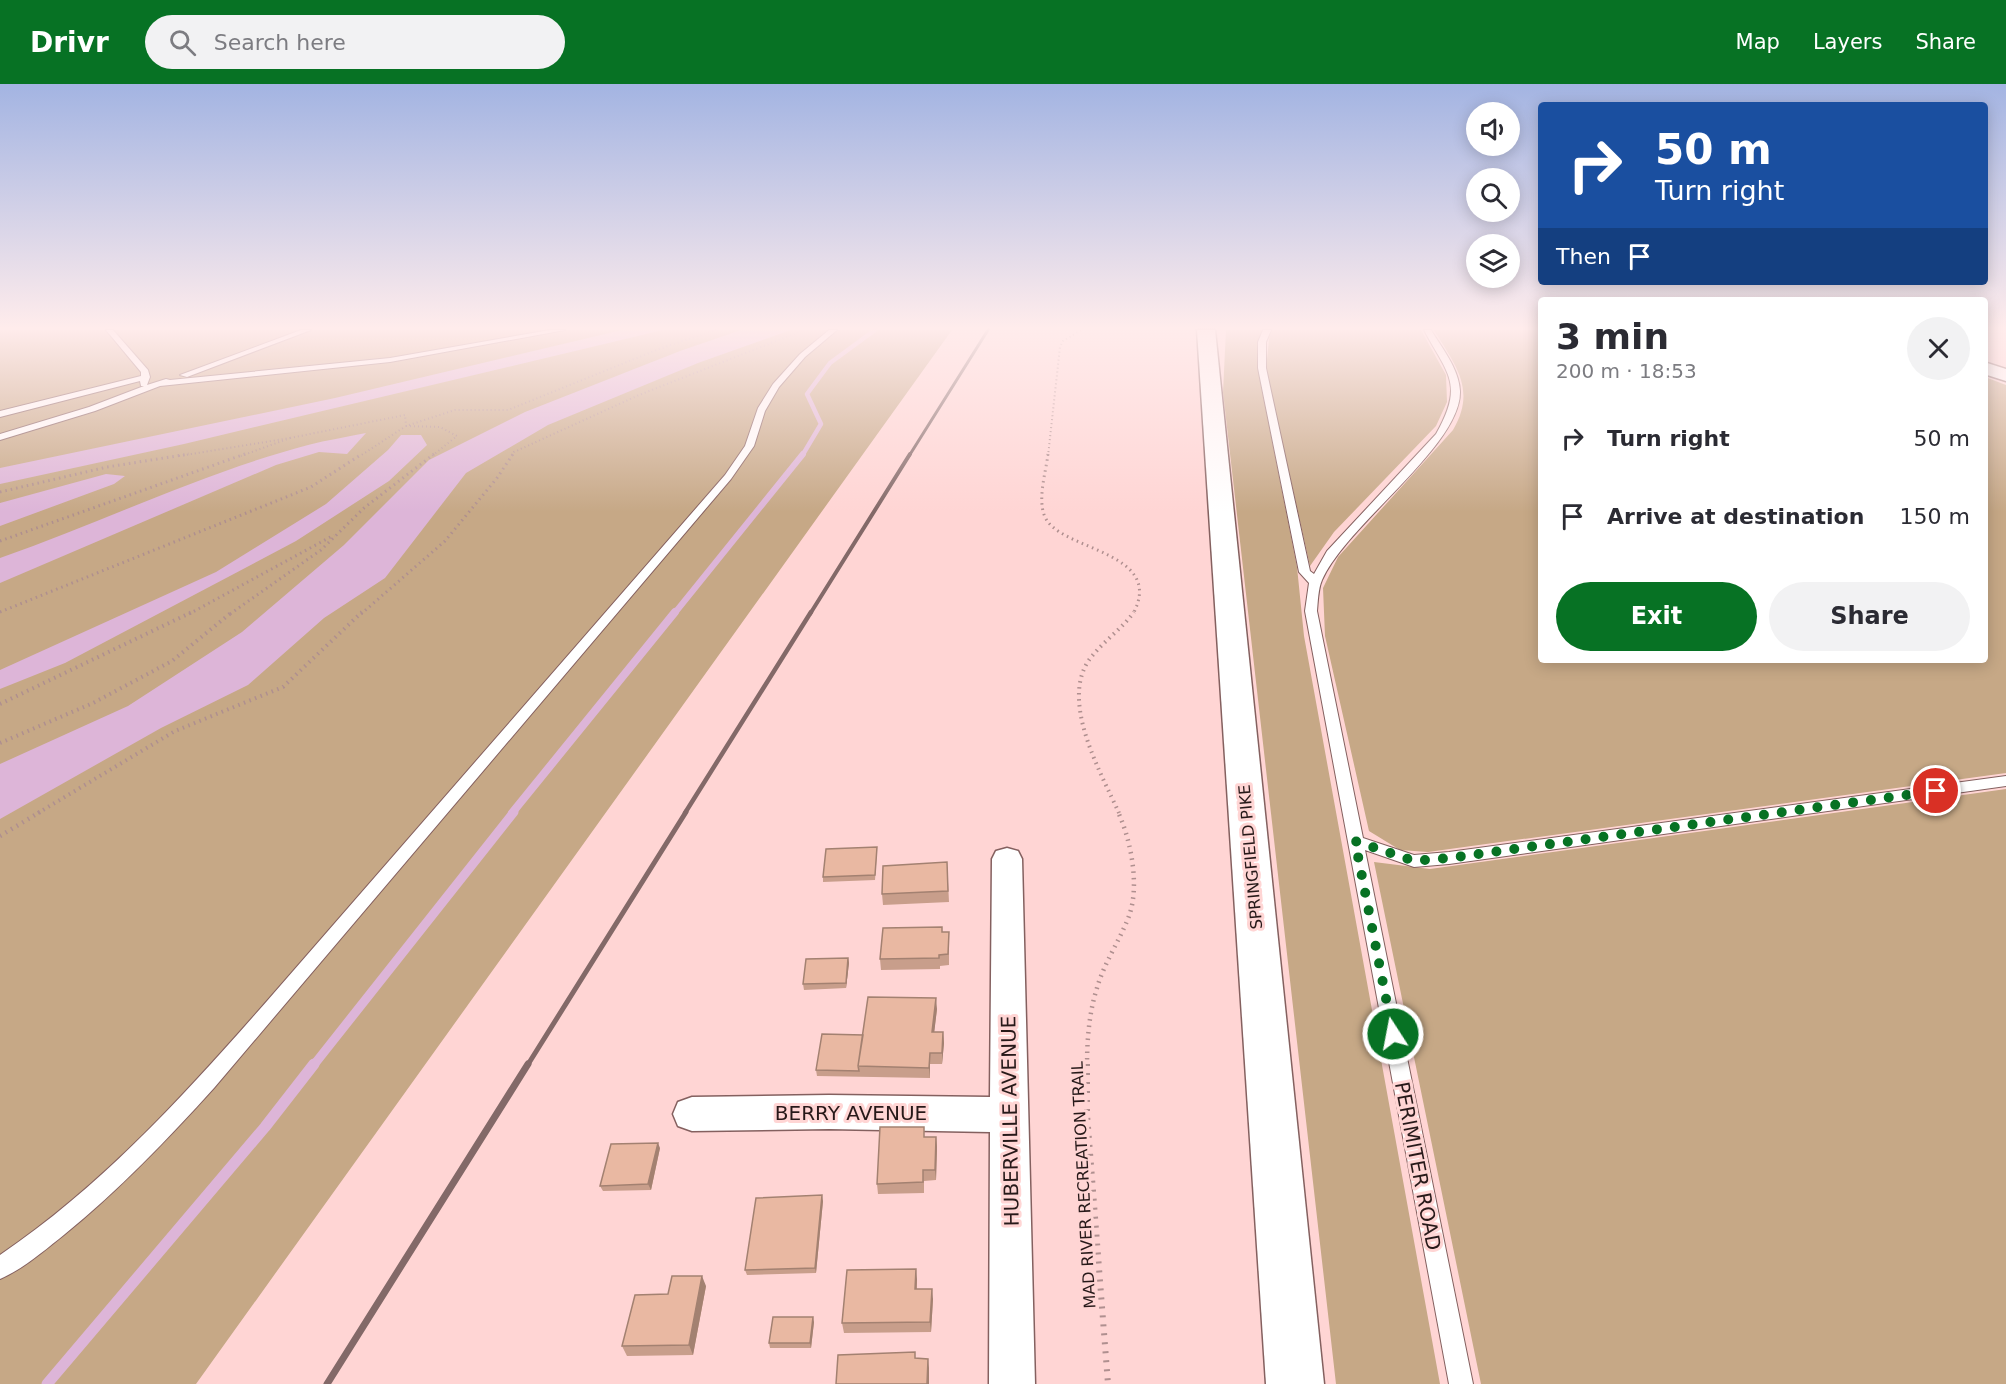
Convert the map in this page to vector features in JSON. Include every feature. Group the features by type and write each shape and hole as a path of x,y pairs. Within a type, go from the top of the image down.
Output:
{"main road":[{"name":"SPRINGFIELD PIKE","path":"1211,391 1295,1384"}],"street":[{"name":"HUBERVILLE AVENUE","path":"1007,859 1012,1384"},
{"name":"BERRY AVENUE","path":"692,1114 829,1112 1010,1115"}],"lane":[{"path":"0,414 92,391"},
{"path":"133,394 137,391"},
{"path":"0,437 141,391"},
{"path":"0,1268 65,1222 146,1146 246,1037 728,477 745,453 772,391"},
{"path":"1267,391 1305,572 1315,582 1331,553 1440,435 1453,414 1455,391"},
{"name":"PERIMITER ROAD","path":"1315,582 1311,611 1461,1384"},
{"path":"1355,841 1414,861 1449,858 2006,781"}],"path":[{"path":"0,612 311,487 365,455 406,426 455,410 508,410 556,391"},
{"path":"0,836 175,731 283,687 374,601 445,541 497,478 514,452 650,391"},
{"name":"MAD RIVER RECREATION TRAIL","path":"1055,391 1042,505 1047,521 1065,534 1123,564 1135,580 1138,595 1135,609 1125,623 1092,656 1083,670 1080,688 1082,716 1094,763 1125,826 1134,869 1130,913 1097,987 1087,1036 1088,1114 1108,1384"},
{"path":"0,492 107,467 290,438 405,415 406,426"},
{"path":"0,743 93,703 172,661 243,603 321,550 399,480 458,436 440,427 406,426"},
{"path":"0,541 290,438"},
{"path":"0,704 174,622 339,533"}],"shaded area":[{"path":"0,391 908,391 196,1384 0,1384"},
{"path":"366,391 408,391 184,444 0,484 0,468"},
{"path":"579,391 631,391 548,425 466,473 385,578 324,618 248,685 161,728 0,819 0,764 128,706 242,632 344,545 429,460 525,412"},
{"path":"1262,391 1297,567 1304,636 1440,1384 1336,1384 1223,392"},
{"path":"1271,391 1447,391 1447,402 1436,426 1334,532 1310,566"},
{"path":"1463,391 1538,391 1538,663 1988,663 1988,391 2006,391 2006,773 1428,852 1400,850 1369,831 1325,636 1323,588 1338,557 1453,430 1463,402"},
{"path":"366,433 347,454 319,452 276,465 0,583 0,558 230,469 308,445"},
{"path":"401,435 421,435 427,445 389,481 296,541 65,663 0,689 0,670 216,572 326,504 388,450"},
{"path":"106,474 125,476 114,484 0,526 0,503"},
{"path":"2006,789 2006,1384 1481,1384 1374,862 1430,869"}],"building":[{"path":"877,847 875,875 823,877 826,849"},
{"path":"947,862 948,891 882,894 883,866"},
{"path":"942,927 942,932 949,932 948,954 939,955 939,958 880,959 883,928"},
{"path":"848,958 846,983 803,984 806,959"},
{"path":"868,997 936,998 932,1032 943,1032 942,1053 930,1053 929,1068 858,1066"},
{"path":"822,1034 863,1035 859,1071 816,1070"},
{"path":"880,1127 924,1127 924,1137 936,1137 935,1170 923,1170 923,1182 877,1184"},
{"path":"658,1143 648,1184 600,1186 611,1144"},
{"path":"822,1195 815,1268 745,1270 756,1198"},
{"path":"916,1269 915,1289 932,1289 930,1322 842,1323 847,1270"},
{"path":"672,1276 702,1276 689,1345 622,1346 635,1295 668,1294"},
{"path":"773,1317 813,1317 810,1343 769,1343"},
{"path":"915,1352 915,1358 928,1359 927,1384 836,1384 838,1355"}],"waterway":[{"path":"802,456 821,424 807,394 809,391"},
{"path":"674,614 803,454"},
{"path":"512,813 675,612"},
{"path":"313,1066 514,812"},
{"path":"47,1384 265,1127 314,1064"}],"railway":[{"path":"909,456 950,391"},
{"path":"810,614 910,454"},
{"path":"685,813 811,612"},
{"path":"527,1066 686,812"},
{"path":"327,1384 528,1064"}],"route":[{"path":"1393,1034 1355,841 1414,861 1449,858 1936,791"}]}
